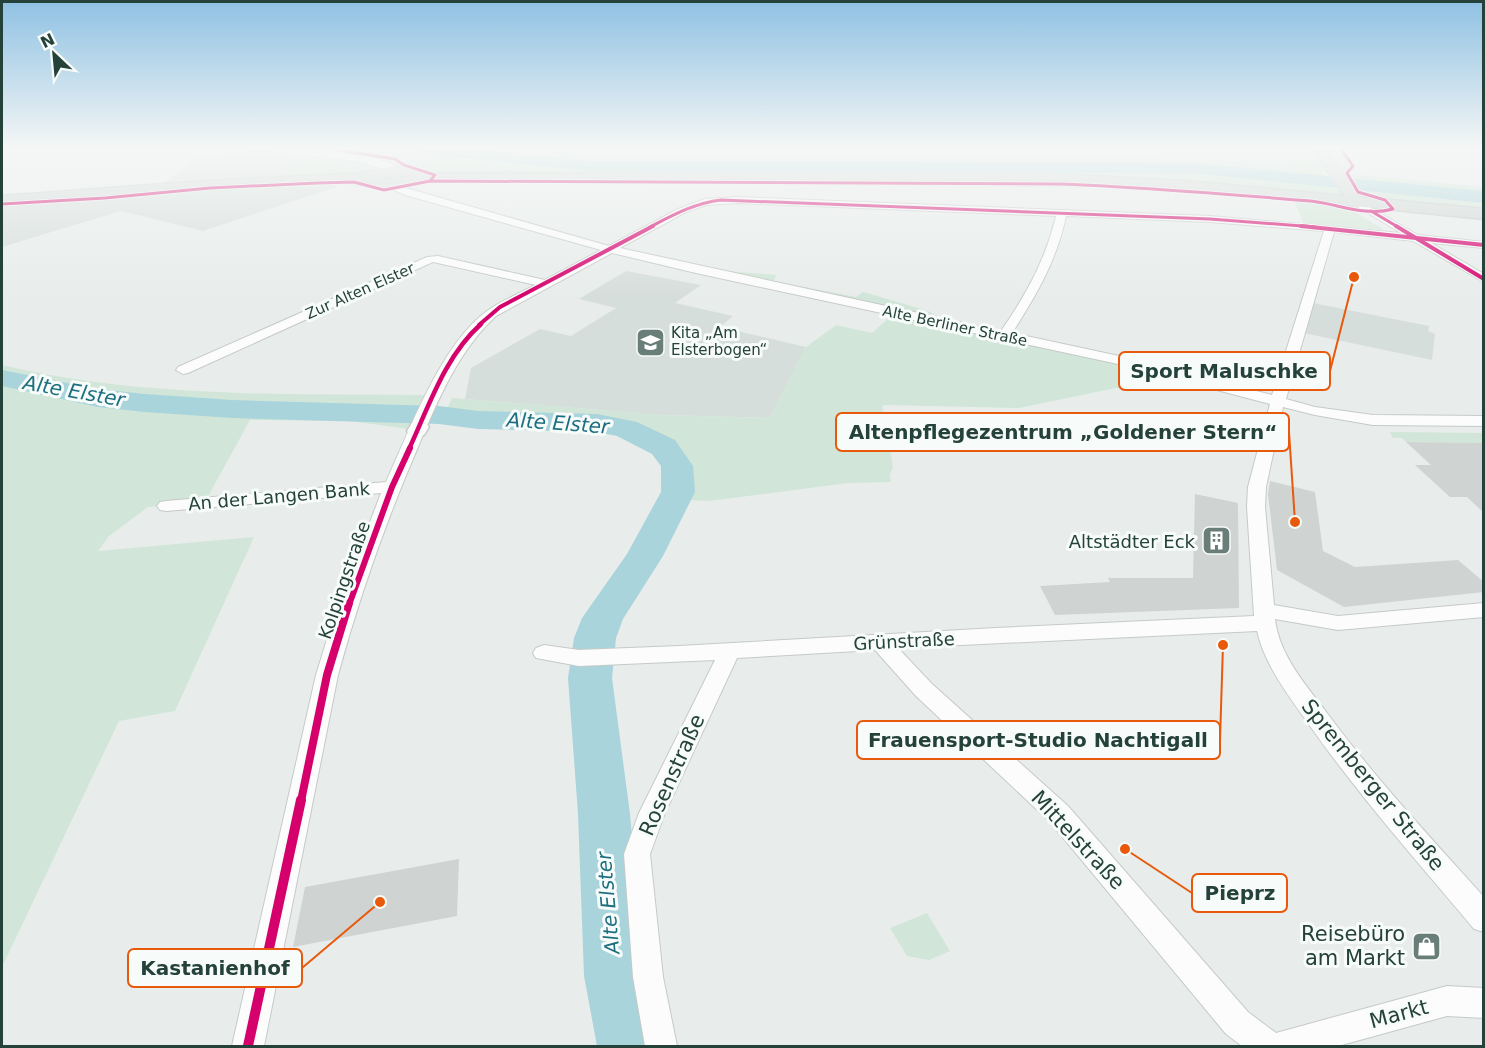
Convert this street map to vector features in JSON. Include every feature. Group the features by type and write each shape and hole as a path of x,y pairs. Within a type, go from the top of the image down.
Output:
{"main road":[{"path":"2,200 31,198"},
{"path":"1366,198 1484,214"}],"street":[{"name":"Alte Berliner Straße","path":"430,198 609,249 696,270 1161,370 1315,411 1373,420 1484,422"},
{"path":"1355,198 1413,237 1484,279"},
{"name":"Kolpingstraße","path":"248,1047 327,675 342,623 393,487 448,365 467,336 492,312 688,207 721,201 1062,212 1221,220 1484,244"},
{"path":"1004,336 1049,263 1057,239 1062,212"},
{"name":"Spremberger Straße","path":"1330,229 1278,401 1256,498 1264,617 1272,650 1299,693 1350,763 1478,904"},
{"name":"Zur Alten Elster","path":"183,370 431,259 544,283"},
{"name":"An der Langen Bank","path":"166,506 393,487"},
{"path":"1264,617 1338,623 1484,610"},
{"name":"Grünstraße","path":"544,653 579,658 610,657 1264,617"},
{"name":"Mittelstraße","path":"880,642 924,690 1059,814 1237,1023 1267,1047"},
{"name":"Rosenstraße","path":"661,1047 648,977 637,854 652,813 729,651"},
{"name":"Markt","path":"1282,1047 1447,1001 1484,1003"}],"shaded area":[{"path":"133,198 303,198 203,231 121,211 2,247 2,206"},
{"name":"Kita „Am Elsterbogen“","path":"626,271 701,285 675,303 733,316 720,327 806,347 770,418 660,415 465,399 471,368 540,329 571,336 616,308 579,299"},
{"path":"1308,302 1429,326 1428,331 1435,334 1432,360 1299,332"}],"green space":[{"path":"133,198 2,206 2,201"},
{"path":"1256,198 1484,198 1483,218 1396,210 1389,212 1351,210 1383,229 1304,224 1294,201"},
{"path":"715,270 777,275 773,281 856,297 863,292 928,311 943,319"},
{"path":"892,315 1164,374 1145,382 1019,408 885,405 882,406 893,467 890,475 891,482 848,483 709,501 688,500 678,492 677,466 665,448 645,435 620,427 593,423 517,422 445,414 452,398 660,415 770,418 806,347 836,325 872,333"},
{"path":"2,365 55,376 162,389 271,394 434,395 417,430 349,421 250,420 205,502 148,507 109,536 98,551 254,537 175,711 119,721 2,967"},
{"path":"1390,432 1483,433 1483,443 1406,442 1402,438 1393,438"},
{"path":"927,913 950,951 929,960 907,956 890,928"}],"building":[{"path":"1406,442 1484,443 1484,513 1467,497 1450,497 1415,465 1431,465"},
{"path":"1270,481 1315,492 1323,551 1355,567 1458,560 1484,582 1484,592 1344,607 1277,570 1268,494"},
{"name":"Altstädter Eck","path":"1195,494 1238,503 1239,608 1055,615 1040,586 1110,582 1108,578 1193,578"},
{"path":"459,859 457,916 293,947 305,887"}],"waterway":[{"name":"Alte Elster","path":"2,378 98,398 145,403 232,409 439,415 478,420 597,423 626,429 664,447 677,466 678,492 644,556 603,618 595,638 590,678 604,814 614,976 629,1046"}],"cycle path":[{"path":"2,204 106,198"},
{"path":"1272,198 1319,202 1350,209 1386,211 1393,209 1385,200 1378,198"},
{"path":"248,1046 327,675 342,623 392,487 448,365 467,336 500,307 681,211 705,202 721,200 1210,219 1283,224 1484,245"},
{"path":"1371,211 1484,279"}],"place":[{"name":"Sport Maluschke","path":"1354,277"},
{"name":"Kita „Am Elsterbogen“","path":"650,342"},
{"name":"Altenpflegezentrum „Goldener Stern“","path":"1295,522"},
{"name":"Altstädter Eck","path":"1216,541"},
{"name":"Frauensport-Studio Nachtigall","path":"1223,645"},
{"name":"Pieprz","path":"1125,849"},
{"name":"Kastanienhof","path":"380,902"},
{"name":"Reisebüro am Markt","path":"1426,946"}]}
